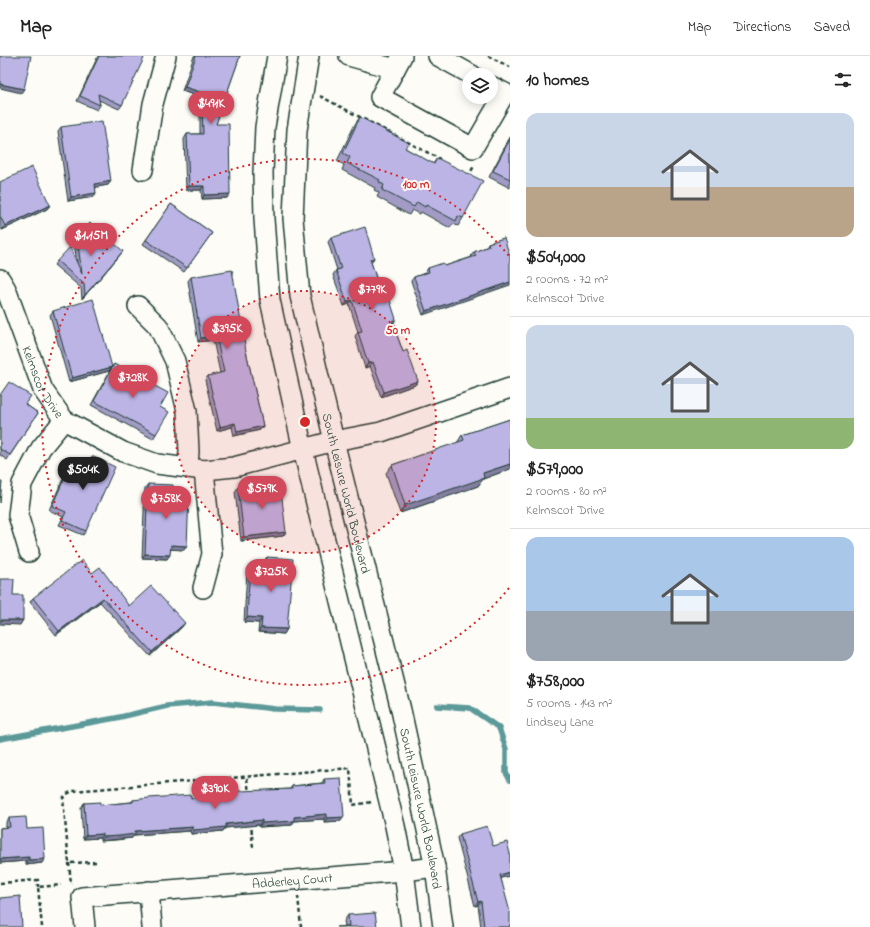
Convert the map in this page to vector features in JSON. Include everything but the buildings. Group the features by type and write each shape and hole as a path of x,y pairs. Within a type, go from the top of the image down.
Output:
{"street":[{"path":"143,170 154,104 166,56"},
{"path":"277,56 265,127 264,219 270,300 303,450 395,826 404,871 411,927"},
{"name":"South Leisure World Boulevard","path":"309,56 297,130 293,218 300,296 334,441 401,710 435,867 444,927"},
{"path":"350,56 398,62 380,97 473,148 505,93 498,90"},
{"path":"438,56 462,69"},
{"name":"Kelmscot Drive","path":"0,279 6,289 43,390 64,420 123,452 157,464 196,469 234,467 334,441 381,432 510,388"},
{"path":"138,306 158,326 175,362 187,411 189,451 196,469 212,554 203,588"},
{"path":"29,552 18,514 22,484 40,448 64,420"},
{"name":"Adderley Court","path":"85,927 82,897 404,871 435,867"},
{"path":"149,891 152,927"}],"path":[{"path":"488,56 510,67"},
{"path":"71,884 63,798 73,791 247,778 350,768 353,805 374,802"},
{"path":"247,778 249,794"},
{"path":"250,818 253,849"},
{"path":"69,863 96,862"},
{"path":"0,883 38,880 42,927"},
{"path":"297,880 301,927"},
{"path":"38,887 61,885"}],"waterway":[{"path":"0,739 116,718 167,706 213,702 275,709 320,710"},
{"path":"437,706 470,708 499,728 506,749 506,773 510,780"}]}
